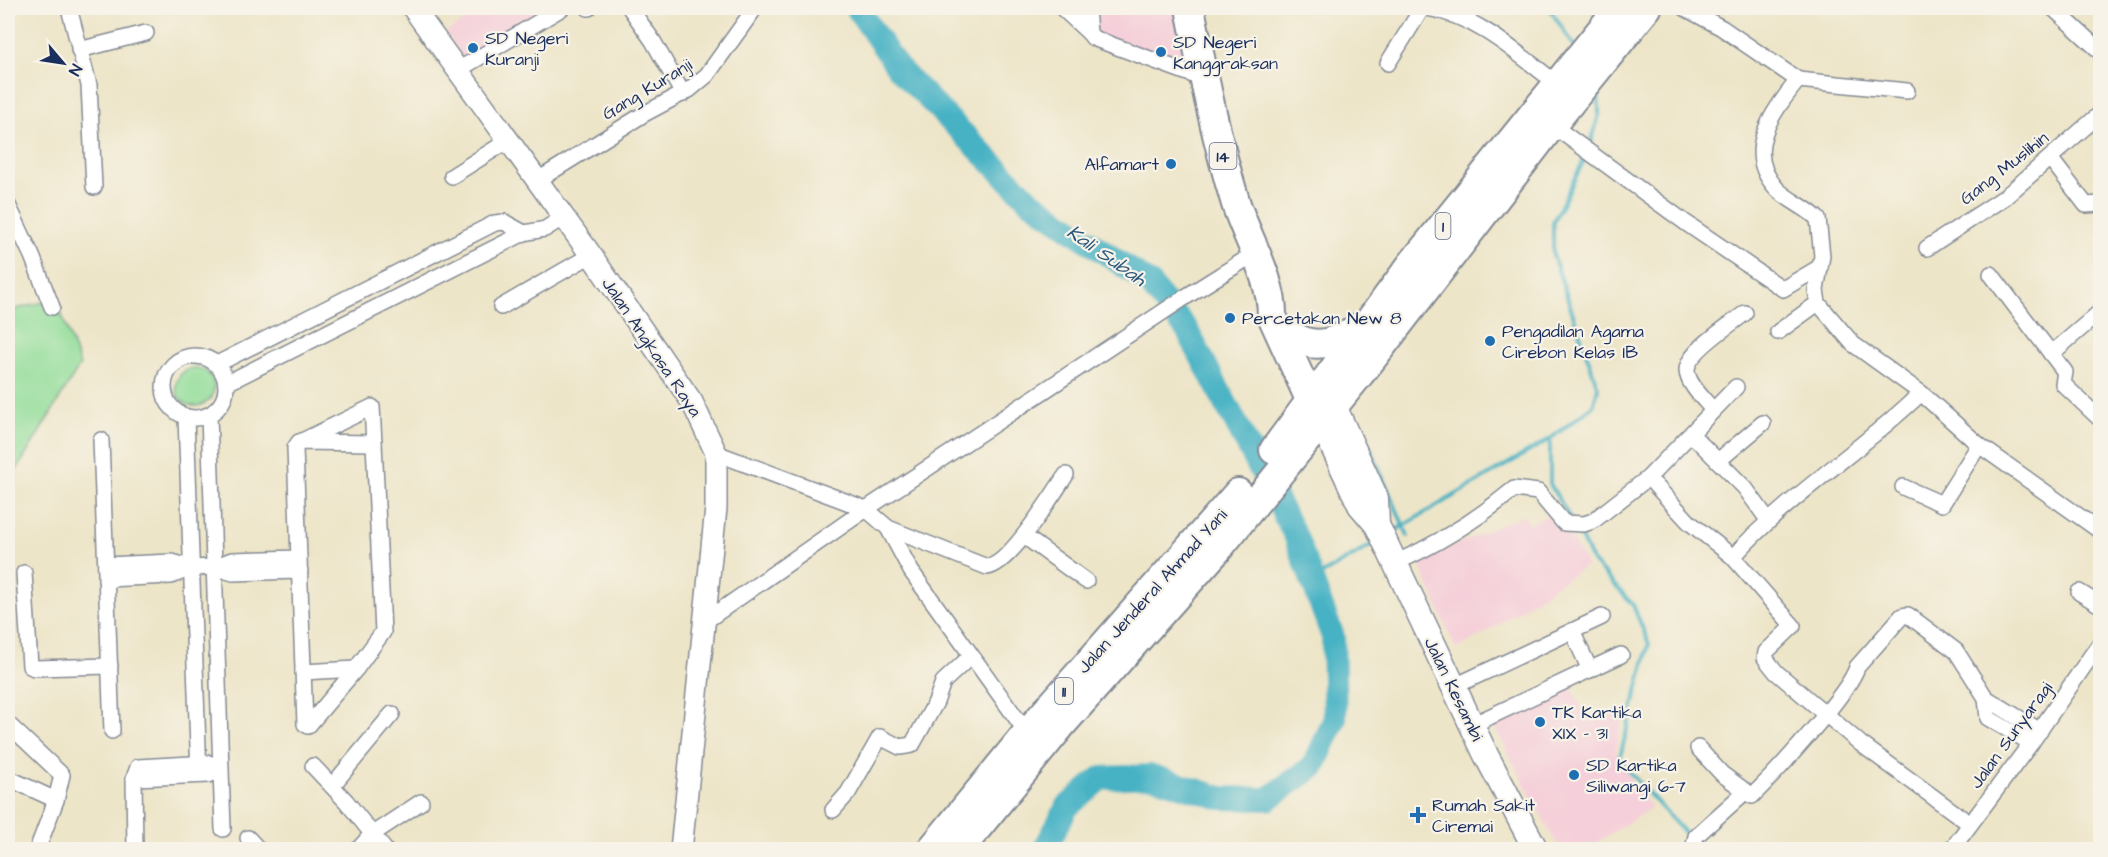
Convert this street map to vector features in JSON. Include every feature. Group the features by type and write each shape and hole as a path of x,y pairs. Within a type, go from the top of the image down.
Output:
{"highway":[{"name":"14","path":"1190,8 1204,79 1236,204 1272,299 1272,316 1322,403"},
{"path":"1599,49 1619,8"},
{"path":"1599,49 1647,8"},
{"name":"1","path":"1322,403 1365,325 1566,83 1599,49"},
{"name":"1","path":"1322,403 1559,131 1566,83"},
{"name":"14","path":"1272,299 1285,309 1322,403"},
{"path":"1296,338 1306,343 1325,345 1365,325"},
{"name":"Jalan Jenderal Ahmad Yani","path":"959,849 1291,444 1322,403"},
{"name":"Jalan Jenderal Ahmad Yani","path":"931,849 1027,733 1210,542"}],"main road":[{"name":"Jalan Kesambi","path":"1322,403 1360,505 1378,526 1453,687 1536,849"}],"street":[{"path":"69,8 89,86 94,187"},
{"name":"Jalan Angkasa Raya","path":"414,8 538,180 557,222 591,255 692,402 716,453 716,508 681,849"},
{"path":"458,70 561,8"},
{"path":"630,8 653,41 683,94"},
{"name":"Gang Kuranji","path":"538,180 644,114 683,94 707,75 755,8"},
{"path":"1062,8 1093,38 1204,79"},
{"path":"1087,8 1089,33"},
{"path":"1388,63 1421,10 1427,8 1466,13 1486,32 1566,83"},
{"path":"1685,8 1722,28 1798,80 1907,91"},
{"path":"2053,8 2099,47"},
{"path":"79,50 146,33"},
{"path":"1798,80 1786,94 1762,138 1760,164 1779,190 1818,219 1821,230 1820,267 1816,290 1818,303 1854,344 1921,393 1979,445 2100,531"},
{"name":"Gang Muslihin","path":"1927,248 2005,197 2100,114"},
{"path":"1559,131 1783,289 1820,267"},
{"path":"452,176 509,140"},
{"path":"2050,158 2085,203 2091,206 2100,204"},
{"path":"8,205 32,256 52,308"},
{"path":"217,364 495,223 504,222 524,233"},
{"path":"226,383 524,233 557,222"},
{"path":"704,622 866,509 1186,296 1254,254"},
{"path":"501,307 591,255"},
{"path":"1991,274 2065,372 2063,384 2100,419"},
{"path":"373,286 381,305"},
{"path":"1778,332 1818,303"},
{"path":"2051,354 2100,312"},
{"path":"1713,410 1690,379 1687,371 1689,363 1702,347 1745,313"},
{"path":"195,355 217,364 226,383 225,398 209,415 198,418 186,417 172,408 165,394 165,378 180,360 195,355"},
{"path":"1394,560 1428,548 1490,509 1514,489 1538,492 1560,520 1577,524 1593,521 1648,478 1736,387"},
{"path":"1733,556 1768,520 1843,462 1921,393"},
{"path":"372,406 374,443 383,629 356,669 308,726 305,724 295,448 299,442 372,406"},
{"path":"209,415 223,829"},
{"path":"186,417 199,769"},
{"path":"1718,461 1763,423"},
{"path":"1692,435 1745,488 1768,520"},
{"path":"101,440 112,731"},
{"path":"299,442 374,443"},
{"path":"1903,487 1942,504 1979,445"},
{"path":"716,453 866,509 888,528 987,567 995,566 1024,536 1066,475"},
{"path":"1655,485 1689,522 1733,556 1793,626 1766,652 1766,658 1776,672 1861,744 1970,824"},
{"path":"888,528 911,571 1027,733"},
{"path":"1024,536 1086,581"},
{"path":"106,572 172,562 191,568 214,567 233,573 300,564"},
{"path":"24,573 30,666 34,668 110,666"},
{"path":"2079,592 2100,605"},
{"path":"1698,748 1722,774 1754,796 1826,713 1855,675 1857,667 1902,616 1908,615 1956,651 1986,698 2030,730"},
{"path":"1453,687 1602,617"},
{"path":"1572,632 1590,670"},
{"name":"Jalan Sunyaragi","path":"1952,849 2030,730 2100,643"},
{"path":"1472,725 1621,655"},
{"path":"834,810 848,793 880,737 900,747 912,745 936,702 943,682 971,656"},
{"path":"303,672 356,669"},
{"path":"1986,698 1988,718 2030,730"},
{"path":"332,786 392,714"},
{"path":"8,724 62,775 56,800 37,849"},
{"path":"135,849 134,778 136,770 141,765 221,769"},
{"path":"313,766 385,849"},
{"path":"8,778 56,800"},
{"path":"1694,849 1696,836 1746,791"},
{"path":"358,849 371,835 421,802"},
{"path":"248,838 259,849"}],"shaded area":[{"name":"SD Negeri Kuranji","path":"485,8 557,8 465,64 446,32"},
{"name":"SD Negeri Kanggraksan","path":"1089,8 1174,8 1187,70 1090,33"},
{"path":"1551,513 1564,527 1587,565 1487,632 1456,649 1418,562 1523,515 1529,525"},
{"name":"SD Kartika Siliwangi 6-7","path":"1569,682 1589,723 1619,708 1624,709 1616,751 1635,788 1652,807 1587,849 1559,849 1491,721"}],"green space":[{"path":"56,299 80,365 8,484 8,311"},
{"path":"195,368 202,369 208,374 213,380 213,394 208,400 202,405 195,406 188,405 182,400 177,394 176,387 177,380 182,374 188,369"}],"waterway":[{"name":"Kali Subah","path":"857,8 898,68 1030,201 1149,283 1187,330 1296,537 1333,637 1335,718 1314,766 1268,799 1221,798 1152,776 1101,778 1067,807 1044,850"},
{"path":"1549,8 1575,47"},
{"path":"1590,147 1599,114 1598,87"},
{"path":"1570,518 1550,484 1550,439 1593,406 1598,388 1553,255 1553,222 1587,154"},
{"path":"1364,434 1408,536"},
{"path":"1391,533 1550,439"},
{"path":"1576,527 1592,561 1633,605 1649,644 1620,757 1625,767 1690,839"},
{"path":"1312,580 1377,542"}],"place":[{"name":"SD Negeri Kuranji","path":"473,48"},
{"name":"SD Negeri Kanggraksan","path":"1161,52"},
{"name":"Alfamart","path":"1171,164"},
{"name":"Percetakan New 8","path":"1230,318"},
{"name":"Pengadilan Agama Cirebon Kelas IB","path":"1490,341"},
{"name":"TK Kartika XIX - 31","path":"1540,722"},
{"name":"SD Kartika Siliwangi 6-7","path":"1574,775"},
{"name":"Rumah Sakit Ciremai","path":"1418,815"}]}
